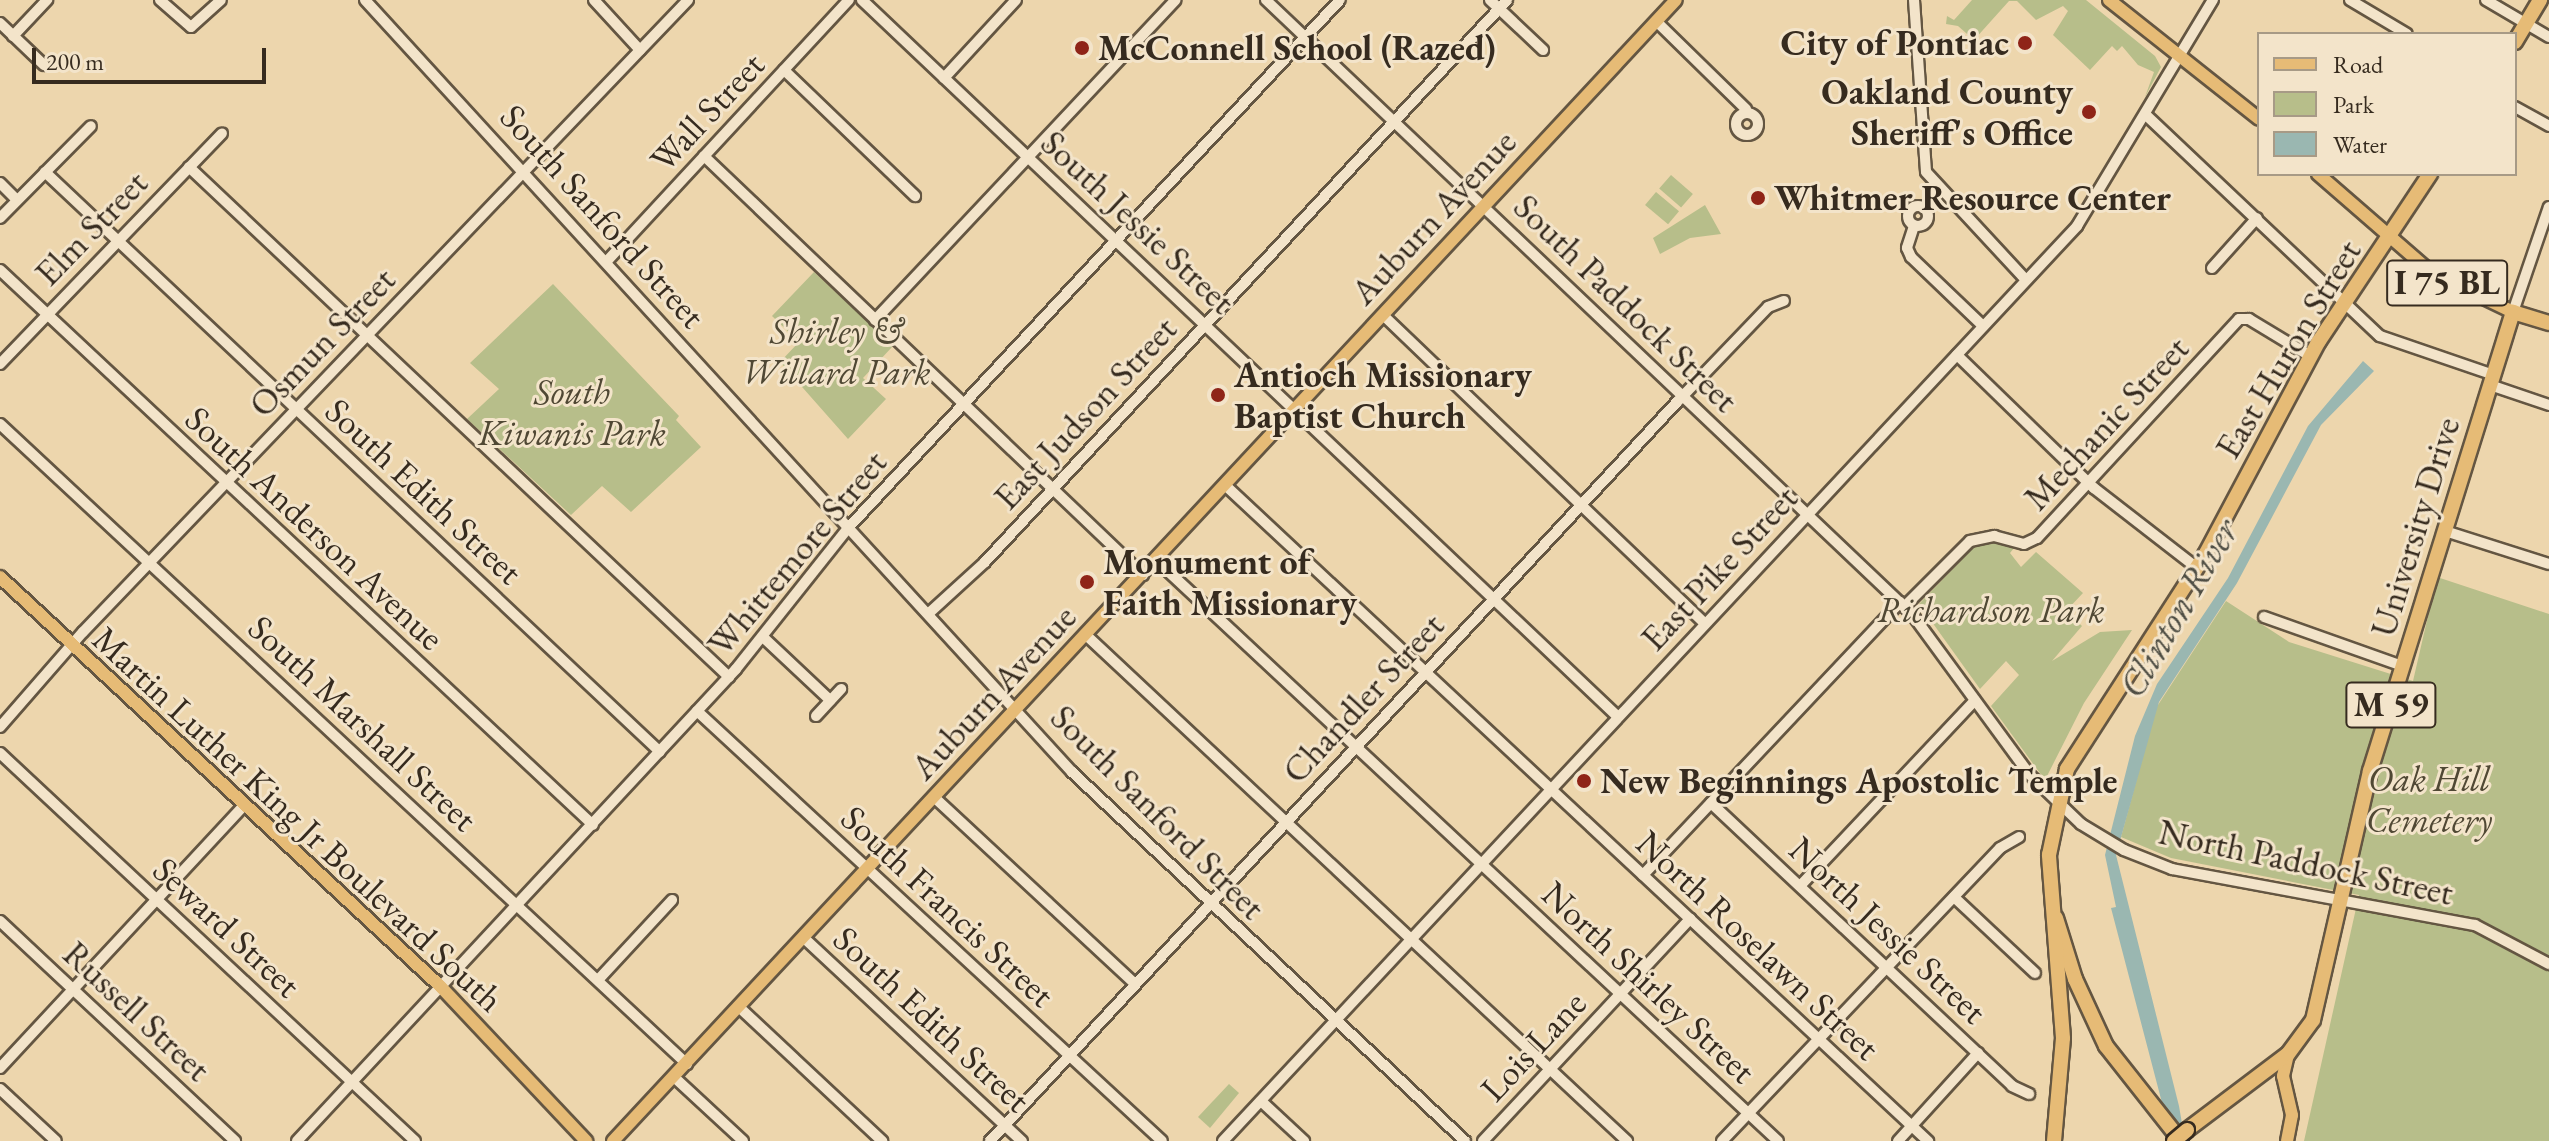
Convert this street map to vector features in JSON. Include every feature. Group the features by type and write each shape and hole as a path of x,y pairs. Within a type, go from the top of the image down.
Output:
{"highway":[{"path":"2517,39 2540,0"},
{"name":"East Huron Street","path":"2052,903 2049,855 2056,804 2080,743 2197,568 2310,356 2429,176"},
{"name":"I 75 BL","path":"2513,312 2549,323"},
{"name":"University Drive","path":"2288,1054 2316,1010 2364,790 2513,312"},
{"path":"2052,903 2088,1013 2125,1076 2159,1117 2184,1136"},
{"path":"2052,903 2063,1038 2054,1141"},
{"name":"M 59","path":"2174,1141 2288,1054"}],"main road":[{"name":"Auburn Avenue","path":"613,1141 1676,0"},
{"path":"2109,0 2257,117"},
{"name":"I 75 BL","path":"2320,176 2388,239 2450,285 2513,312"},
{"name":"Martin Luther King Jr Boulevard South","path":"0,577 441,987 586,1141"},
{"name":"University Drive","path":"2287,1141 2291,1125 2283,1076 2288,1054"}],"street":[{"path":"13,36 47,0"},
{"path":"160,0 191,27 221,0"},
{"name":"South Sanford Street","path":"365,0 525,171 1083,784 1465,1141"},
{"path":"594,0 640,50"},
{"name":"Osmun Street","path":"0,727 149,563 688,0"},
{"name":"Wall Street","path":"607,261 849,0"},
{"name":"South Jessie Street","path":"862,0 1618,717"},
{"path":"944,78 1016,0"},
{"path":"875,320 1175,0"},
{"name":"South Paddock Street","path":"1266,0 1808,514"},
{"name":"Whittemore Street","path":"297,1141 729,677 764,638 849,527 1340,0"},
{"path":"1490,0 1503,4 1543,50"},
{"path":"1914,0 1927,175 2026,280"},
{"name":"East Pike Street","path":"1223,1141 2089,210 2213,0"},
{"path":"2486,0 2549,37"},
{"path":"2356,1 2404,32"},
{"name":"East Judson Street","path":"928,614 1053,489 1503,4"},
{"path":"1656,21 1746,109"},
{"path":"0,23 44,65"},
{"path":"784,70 915,196"},
{"path":"2517,108 2549,126"},
{"path":"2146,115 2384,339 2549,405"},
{"path":"0,218 91,126"},
{"name":"Elm Street","path":"0,364 222,133"},
{"path":"704,156 1143,575"},
{"path":"189,167 729,677"},
{"name":"South Edith Street","path":"45,172 660,752"},
{"path":"0,183 17,200"},
{"name":"University Drive","path":"2513,312 2549,207"},
{"path":"2212,268 2257,218"},
{"path":"1914,226 1909,255 1983,326"},
{"name":"South Anderson Avenue","path":"0,270 593,825"},
{"name":"Chandler Street","path":"990,1141 1768,307 1784,301"},
{"path":"1383,315 1705,624"},
{"name":"Mechanic Street","path":"1643,875 1902,604 1970,541 1991,536 2030,543 2239,319 2249,319 2310,356"},
{"path":"1957,355 2089,483 2197,568"},
{"name":"South Marshall Street","path":"0,424 687,1064"},
{"name":"North Roselawn Street","path":"1225,485 1928,1141"},
{"name":"North Paddock Street","path":"1808,514 1902,604 2056,804 2103,839 2124,850 2192,874 2478,926 2549,964"},
{"path":"2445,531 2549,564"},
{"name":"North Shirley Street","path":"1156,560 1778,1141"},
{"path":"2264,617 2402,666"},
{"path":"1086,635 1627,1141"},
{"path":"764,638 830,700"},
{"path":"816,716 841,689"},
{"path":"1800,886 1975,700"},
{"name":"South Francis Street","path":"697,711 1162,1141"},
{"name":"Seward Street","path":"0,753 415,1141"},
{"path":"935,798 1135,984"},
{"name":"North Jessie Street","path":"1711,803 1978,1053 2029,1094"},
{"path":"0,1068 244,805"},
{"path":"1722,1141 2000,848 2019,837"},
{"path":"1954,897 2035,973"},
{"path":"598,980 672,900"},
{"name":"Lois Lane","path":"1483,1141 1690,919"},
{"name":"Russell Street","path":"0,921 235,1141"},
{"name":"South Edith Street","path":"804,938 1022,1141"},
{"path":"740,1008 882,1141"},
{"path":"1898,1141 1978,1053"},
{"path":"674,1077 743,1141"},
{"path":"0,1089 56,1141"},
{"path":"1261,1101 1304,1141"}],"green space":[{"path":"1972,0 2086,0 2155,56 2161,67 2145,97 2154,72 2138,65 2122,46 2117,51 2112,46 2090,70 2053,35 2068,11 2063,6 2036,20 2017,1 2009,1 1974,40 1958,26 1946,24 1947,16 1954,20"},
{"path":"1671,175 1693,194 1681,208 1659,189"},
{"path":"1656,192 1679,211 1668,224 1645,205"},
{"path":"1705,205 1721,234 1690,238 1660,254 1653,238"},
{"name":"Shirley & Willard Park","path":"814,272 893,346 863,378 886,399 848,439 780,362 799,342 772,316"},
{"name":"South Kiwanis Park","path":"553,284 679,416 676,420 701,447 631,512 602,486 571,515 467,419 499,389 470,363"},
{"name":"Richardson Park","path":"1989,540 2014,548 2010,553 2021,567 2036,552 2083,593 2066,611 2082,626 2052,661 2100,632 2132,630 2084,703 2045,780 1991,706 2019,675 2006,661 1980,689 1919,604 1979,542"},
{"name":"Oak Hill Cemetery","path":"2437,577 2549,614 2549,1141 2304,1141 2359,895 2171,858 2121,837 2156,708 2226,601 2289,642 2413,681"},
{"path":"1229,1084 1239,1093 1210,1128 1198,1117"}],"water":[{"path":"2363,361 2374,371 2321,425 2237,583 2159,702 2116,855 2179,1106 2185,1141 2172,1141 2111,908 2116,907 2105,855 2135,736 2157,684 2228,578 2308,426"}],"place":[{"name":"City of Pontiac","path":"2025,43"},
{"name":"McConnell School (Razed)","path":"1082,48"},
{"name":"Oakland County Sheriff's Office","path":"2089,112"},
{"name":"Whitmer Resource Center","path":"1758,198"},
{"name":"Antioch Missionary Baptist Church","path":"1218,395"},
{"name":"Monument of Faith Missionary","path":"1087,582"},
{"name":"New Beginnings Apostolic Temple","path":"1584,781"}],"water label":[{"name":"Clinton River","path":"2178,608"}]}
